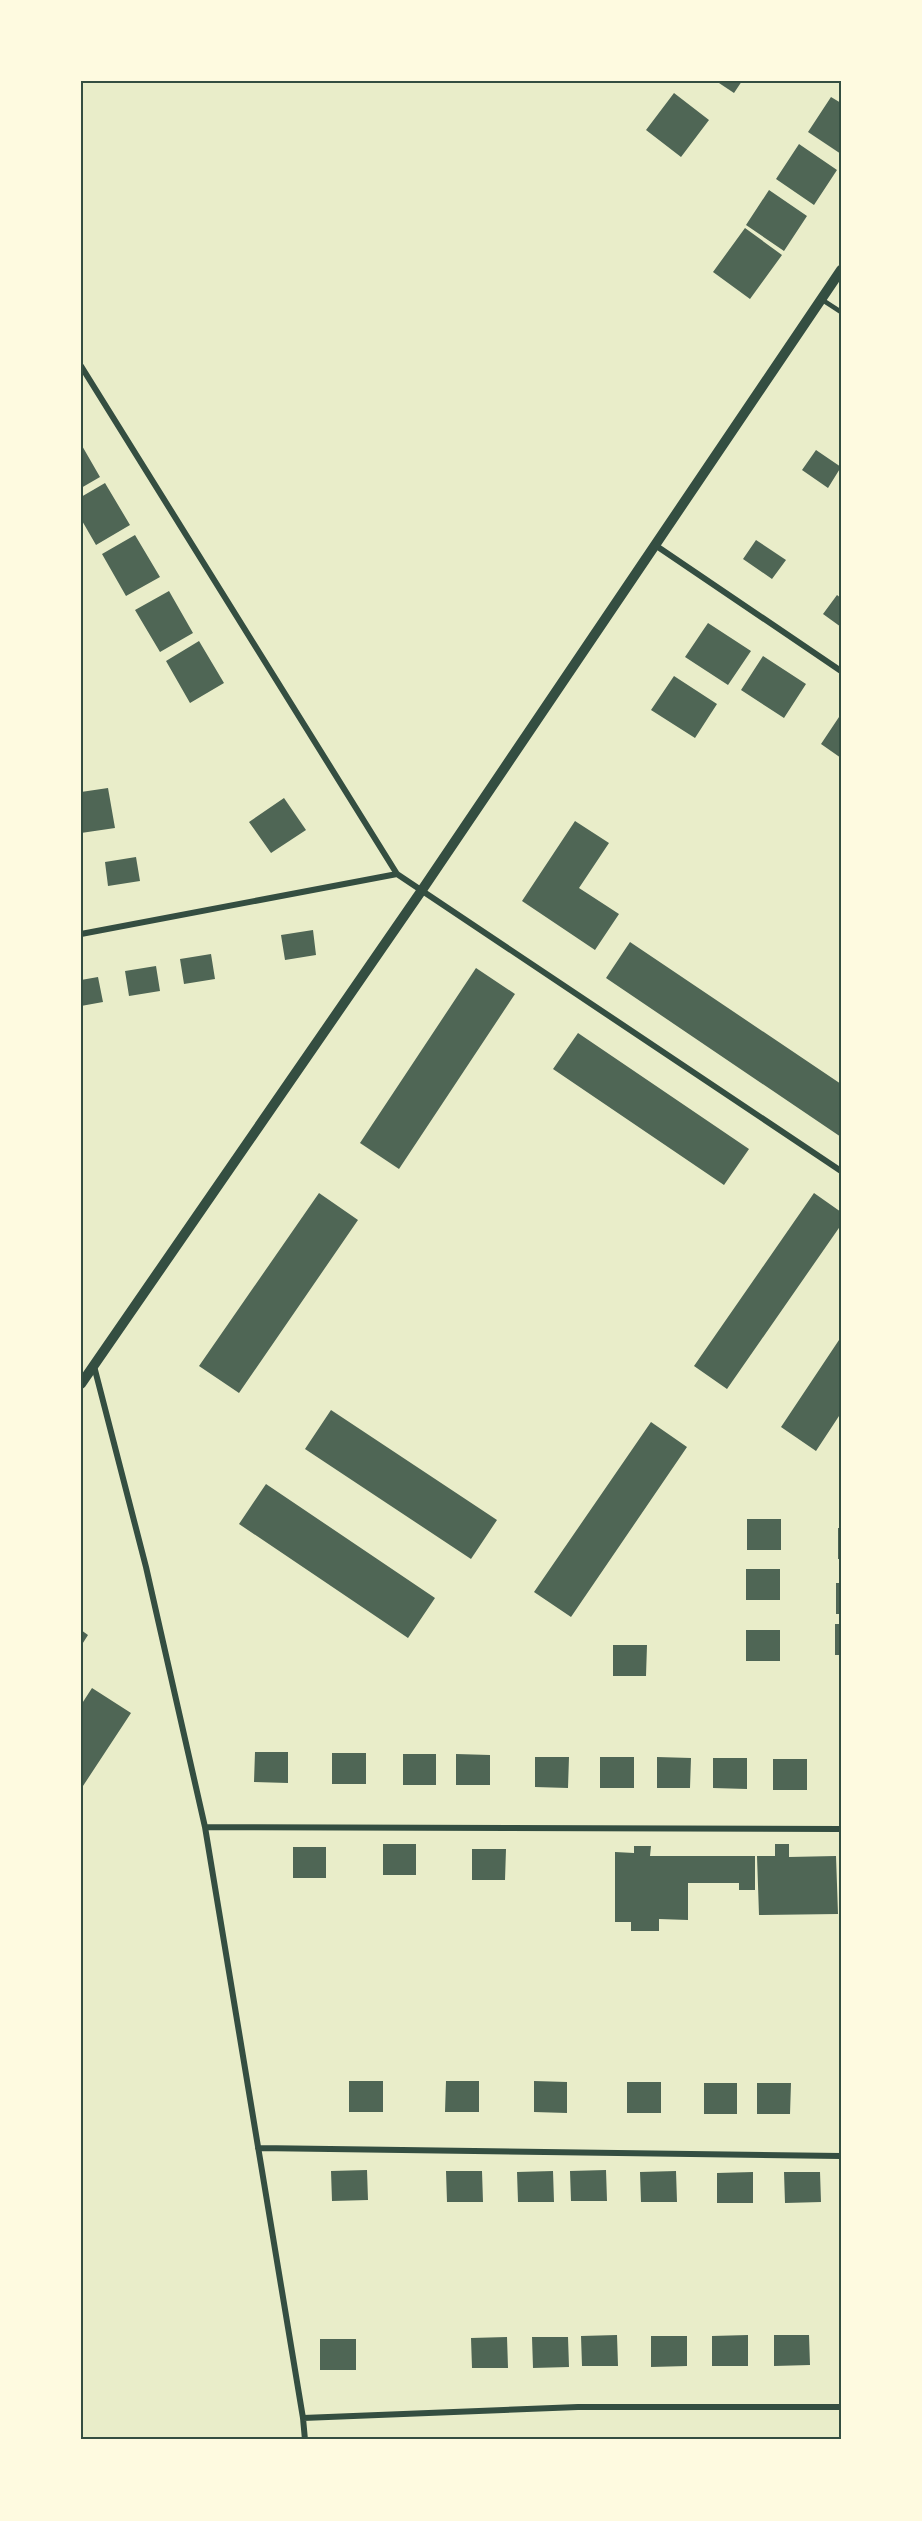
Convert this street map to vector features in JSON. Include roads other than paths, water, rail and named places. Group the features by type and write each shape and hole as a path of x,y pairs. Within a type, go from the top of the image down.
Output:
{"street":[{"path":"81,1384 422,890 841,270"},
{"path":"81,366 397,874 841,1171"},
{"path":"655,545 841,671"},
{"path":"81,934 397,874"},
{"path":"94,1365 146,1567 205,1827 305,2440"},
{"path":"205,1827 841,1829"},
{"path":"258,2148 841,2156"},
{"path":"303,2418 578,2408 841,2407"}],"lane":[{"path":"821,299 841,312"}]}
